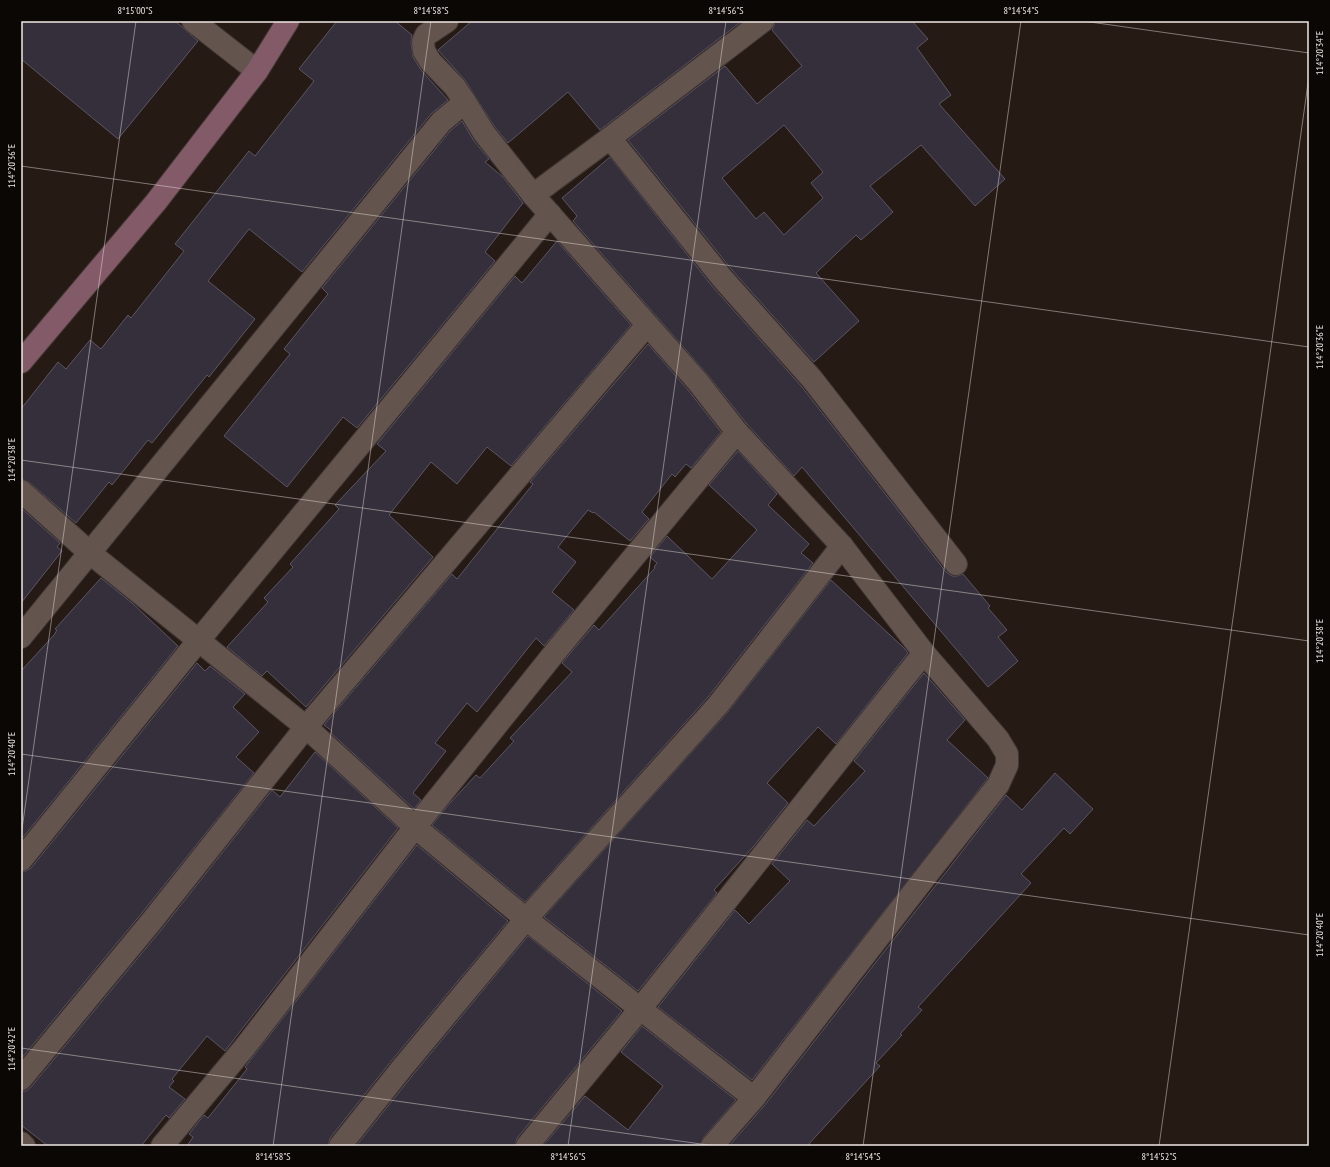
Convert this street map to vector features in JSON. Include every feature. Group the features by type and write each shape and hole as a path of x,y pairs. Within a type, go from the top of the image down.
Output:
{"street":[{"path":"193,21 257,71"},
{"path":"21,362 156,202 257,71 288,21"},
{"path":"447,21 426,35 423,42 424,51 430,61 455,88 484,133 533,195 698,382 737,432 842,546 924,653 998,739 1007,754 1007,765 998,786 933,867 754,1098 712,1146"},
{"path":"533,195 763,21"},
{"path":"21,637 441,122 465,102"},
{"path":"610,138 722,278 812,379 956,564"},
{"path":"21,860 199,640 550,214"},
{"path":"21,1079 151,922 306,727 647,325"},
{"path":"162,1146 245,1047 415,827 556,651 737,432"},
{"path":"21,491 90,553 306,727 415,827 526,919 754,1098"},
{"path":"340,1146 402,1068 526,919 718,705 842,546"},
{"path":"527,1146 640,1009 924,653"},
{"path":"21,1143 24,1146"}],"building":[{"path":"21,21 175,21 198,41 118,139 21,59"},
{"path":"337,21 395,21 412,35 411,43 413,57 421,70 448,100 431,114 302,272 249,229 208,281 255,319 209,377 207,375 152,443 148,440 112,485 109,482 76,523 29,482 21,479 21,409 58,362 66,369 90,340 101,349 128,315 131,318 184,251 175,244 249,151 255,156 314,81 299,69"},
{"path":"472,21 742,21 600,130 568,92 508,143 494,126 465,80 438,50"},
{"path":"775,21 912,21 928,39 917,48 951,95 939,104 1005,179 975,206 921,145 870,186 893,212 861,240 856,235 816,273 859,321 814,362 732,270 628,140 725,66 757,104 802,66 772,30","holes":["784,125 823,172 811,183 823,198 784,235 764,212 756,219 722,178"]},
{"path":"462,121 474,141 489,159 485,162 503,177 523,203 485,252 495,261 357,428 343,417 287,487 224,436 290,354 284,349 328,294 322,288 450,131"},
{"path":"610,157 712,286 802,387 946,572 952,576 963,574 990,606 988,608 1007,630 998,637 1018,661 988,687 802,467 794,476 747,424 707,374 573,221 577,216 562,198"},
{"path":"557,241 631,325 511,466 487,447 457,484 431,462 389,515 433,557 306,707 267,671 262,676 227,647 268,602 264,598 293,567 290,564 339,509 335,505 386,451 377,444 515,276 522,283"},
{"path":"648,344 688,390 721,432 691,468 686,464 675,477 672,474 642,512 649,519 630,541 594,512 593,513 588,510 558,547 576,562 552,592 574,610 544,646 536,638 477,712 467,703 435,743 446,751 413,793 421,800 414,809 324,725 452,574 457,579 533,484 530,482"},
{"path":"738,451 777,494 768,505 809,544 801,553 813,563 708,697 525,902 432,825 476,775 480,778 514,741 510,738 572,672 562,663 594,625 599,630 655,568 654,567 657,563 650,557 667,536 712,579 757,530 709,485"},
{"path":"21,508 60,543 57,547 62,551 21,603"},
{"path":"101,578 132,603 178,646 21,840 21,671 54,635 57,630 55,629"},
{"path":"831,580 908,653 836,744 818,727 767,783 788,803 753,847 714,890 717,893 638,991 544,917 727,713"},
{"path":"197,663 205,671 210,666 245,694 233,707 259,732 236,757 254,773 141,914 21,1059 21,872 31,868"},
{"path":"924,673 965,720 947,740 988,778 752,1080 658,1007 735,910 749,924 790,881 772,864 807,820 814,826 865,771 854,761"},
{"path":"315,752 398,828 225,1051 207,1036 172,1079 174,1081 169,1087 185,1099 169,1118 166,1115 141,1146 48,1146 21,1125 21,1091 26,1091 31,1087 161,930 272,790 280,797"},
{"path":"1055,773 1093,809 1070,834 1064,828 1021,874 1031,883 918,1007 922,1010 900,1034 902,1035 876,1063 880,1066 807,1146 729,1146 764,1106 1006,795 1022,810"},
{"path":"417,845 508,921 392,1060 330,1138 328,1146 187,1146 193,1137 189,1134 204,1115 208,1118 247,1069 245,1067"},
{"path":"528,936 622,1011 517,1138 515,1146 356,1146 412,1076"},
{"path":"642,1026 736,1100 703,1138 700,1146 543,1146 585,1096 628,1130 663,1086 621,1052"}]}
